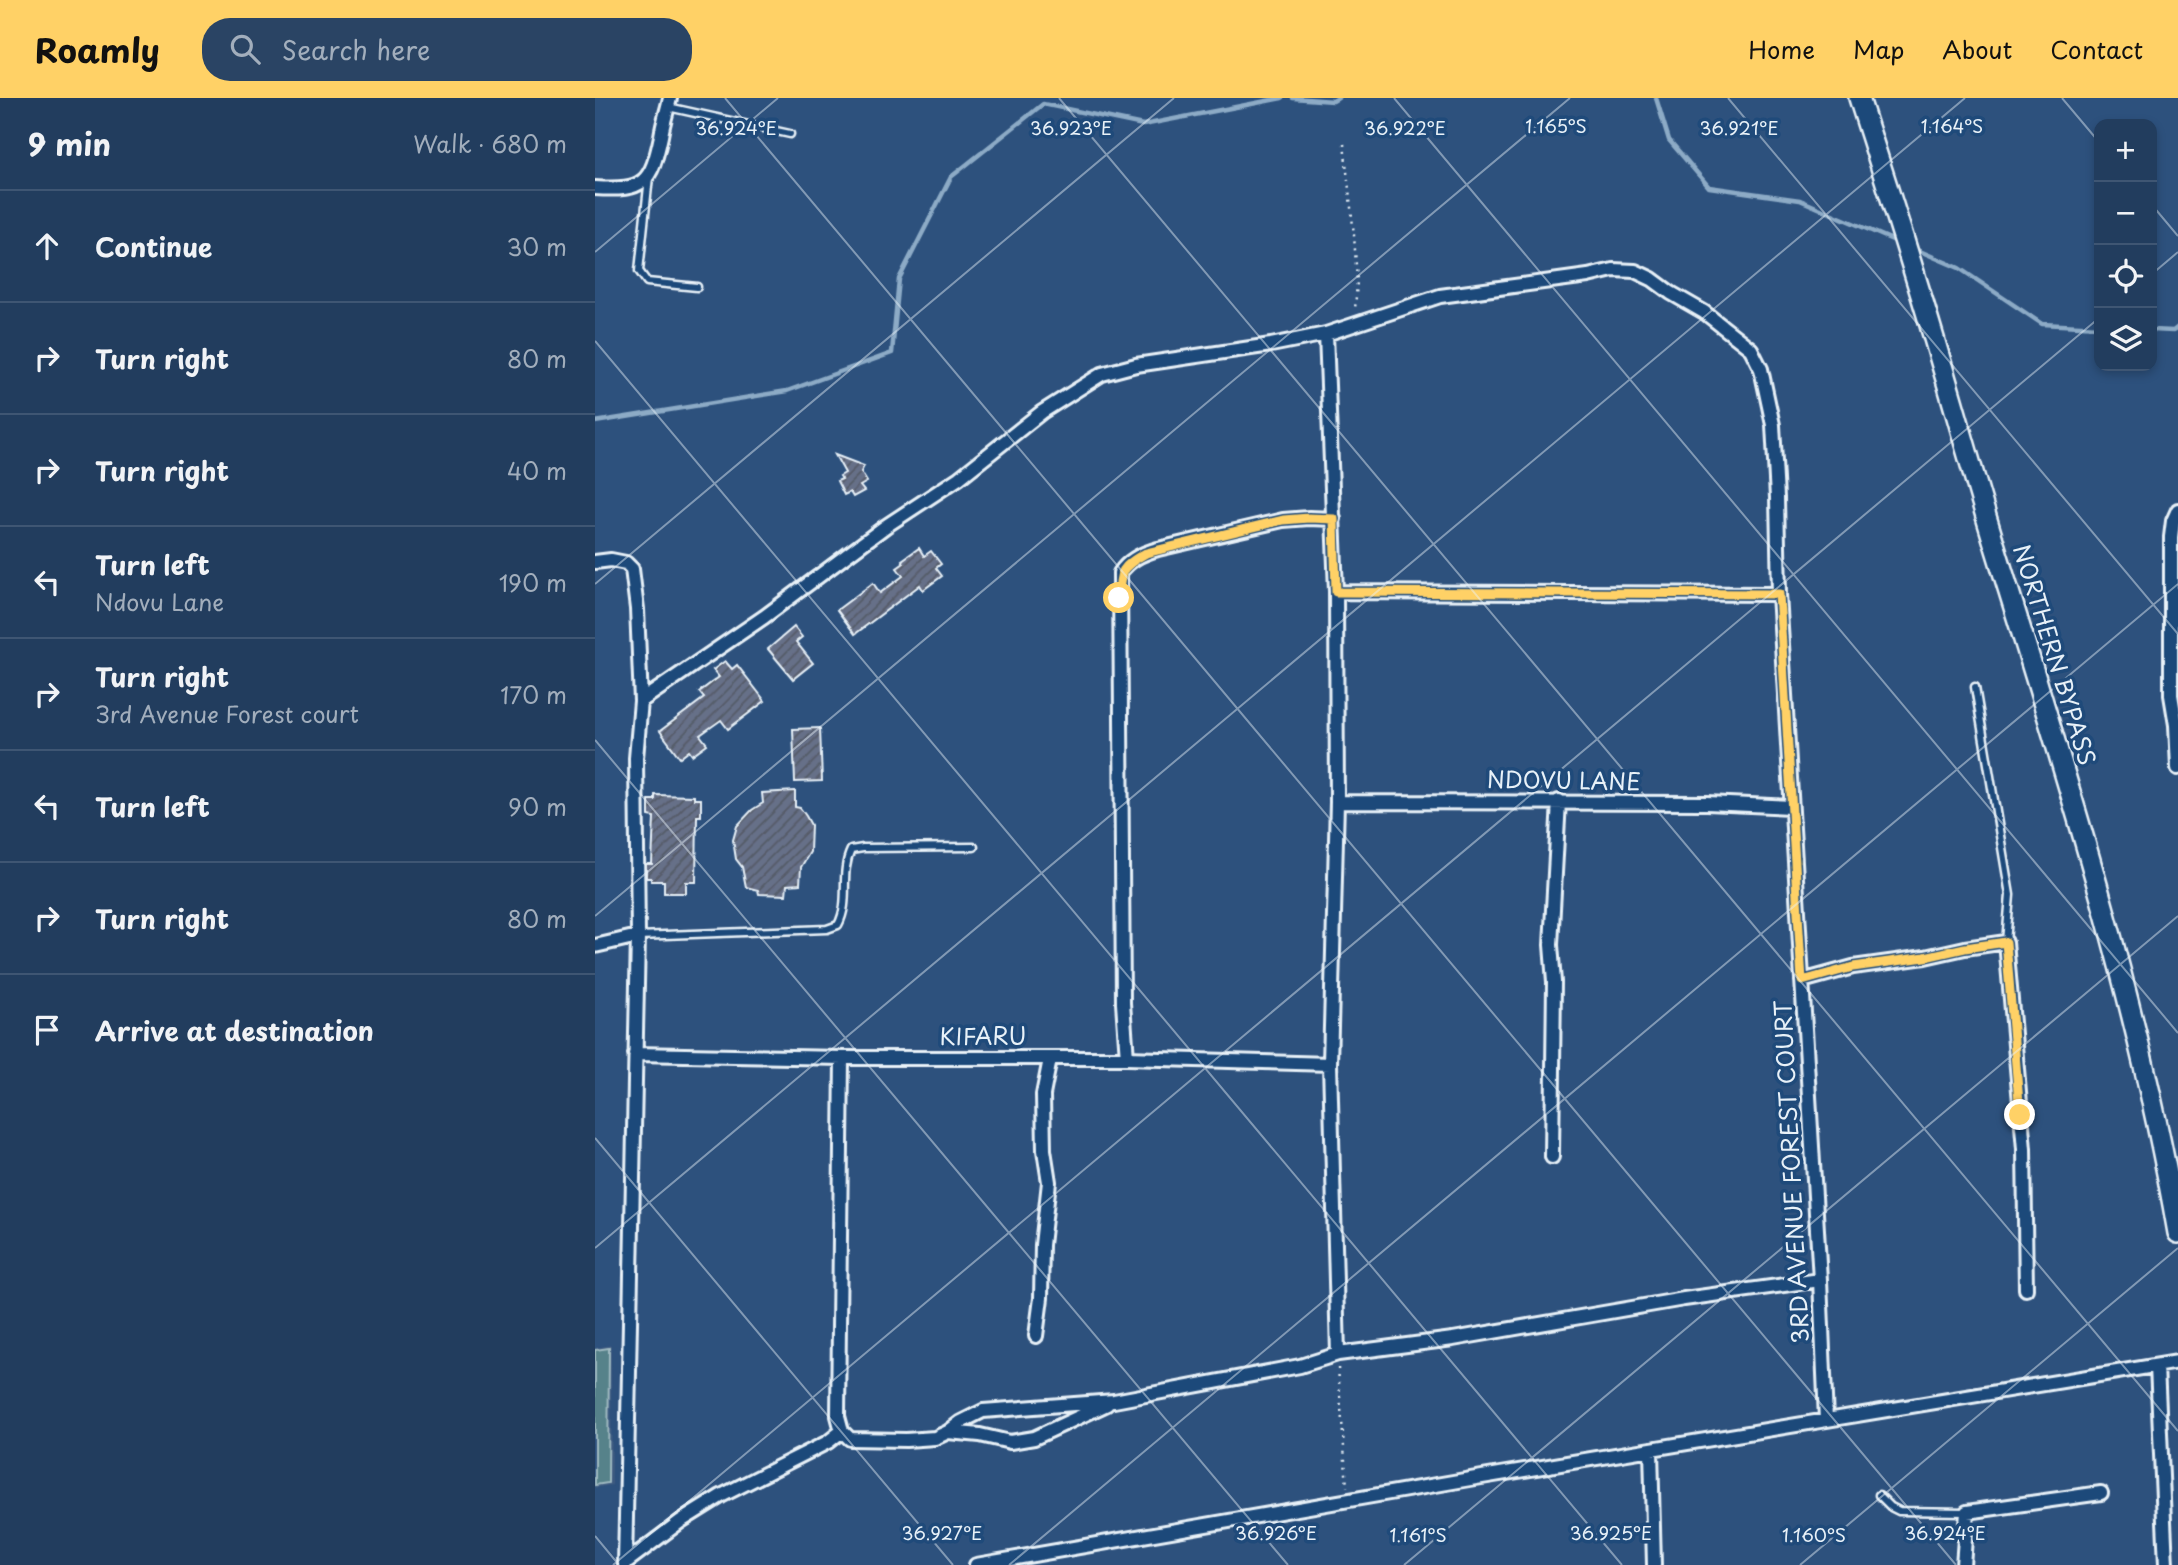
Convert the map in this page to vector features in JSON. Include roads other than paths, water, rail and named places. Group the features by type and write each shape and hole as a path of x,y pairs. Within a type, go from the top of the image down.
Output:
{"main road":[{"name":"NORTHERN BYPASS","path":"1859,98 2104,908 2139,1038 2166,1162 2178,1233"}],"street":[{"path":"595,188 629,188 649,176 658,153 669,103"},
{"name":"3RD AVENUE FOREST COURT","path":"641,701 773,610 886,526 959,478 1042,412 1102,374 1136,365 1326,334 1440,296 1588,276 1613,270 1635,271 1652,278 1671,293 1704,312 1751,349 1761,369 1773,425 1779,594 1826,1420"},
{"path":"1326,334 1336,592 1337,802 1330,1064 1338,1354"},
{"path":"2178,510 2171,537 2171,695 2176,725 2178,768"},
{"path":"1127,1058 1123,1003 1121,573 1128,563 1158,549 1283,520 1334,519"},
{"path":"595,562 611,560 626,563 632,569 637,609 641,701 636,770 638,936 625,1564"},
{"path":"1336,592 1779,594"},
{"path":"1552,1157 1554,982 1551,946 1559,801"},
{"name":"NDOVU LANE","path":"1337,802 1559,801 1791,807"},
{"path":"595,946 638,936"},
{"path":"1802,981 1853,967 2006,942 2024,1149 2026,1289"},
{"name":"KIFARU","path":"635,1054 842,1058 1127,1058 1330,1064"},
{"path":"842,1058 838,1416 842,1431 850,1438 935,1438 983,1411 1114,1401 1300,1366 1338,1354 1466,1337 1684,1299 1820,1280"},
{"path":"1036,1336 1049,1182 1044,1150 1043,1095 1051,1059"},
{"path":"976,1565 2178,1362"},
{"path":"2157,1366 2166,1565"},
{"path":"948,1432 980,1435 1010,1442 1034,1438 1114,1401"},
{"path":"625,1564 681,1521 721,1496 828,1442 842,1431"},
{"path":"1651,1450 1654,1565"},
{"path":"1963,1565 1966,1512 2101,1493"}],"lane":[{"path":"669,103 790,134"},
{"path":"649,176 639,271 647,282 697,287"},
{"path":"1975,688 2010,895 2006,942"},
{"path":"638,936 827,929 838,925 845,914 844,863 851,850 974,847"},
{"path":"1879,1496 1899,1511 1966,1512"}],"waterway":[{"path":"595,422 787,391 892,353 899,279 951,177 1043,104 1143,125 1282,98"},
{"path":"1293,98 1333,101 1338,98"},
{"path":"1656,98 1669,140 1709,187 1800,200 1897,242"},
{"path":"1915,249 1959,268 2042,324 2094,327"},
{"path":"2157,330 2173,331 2178,327"}]}
